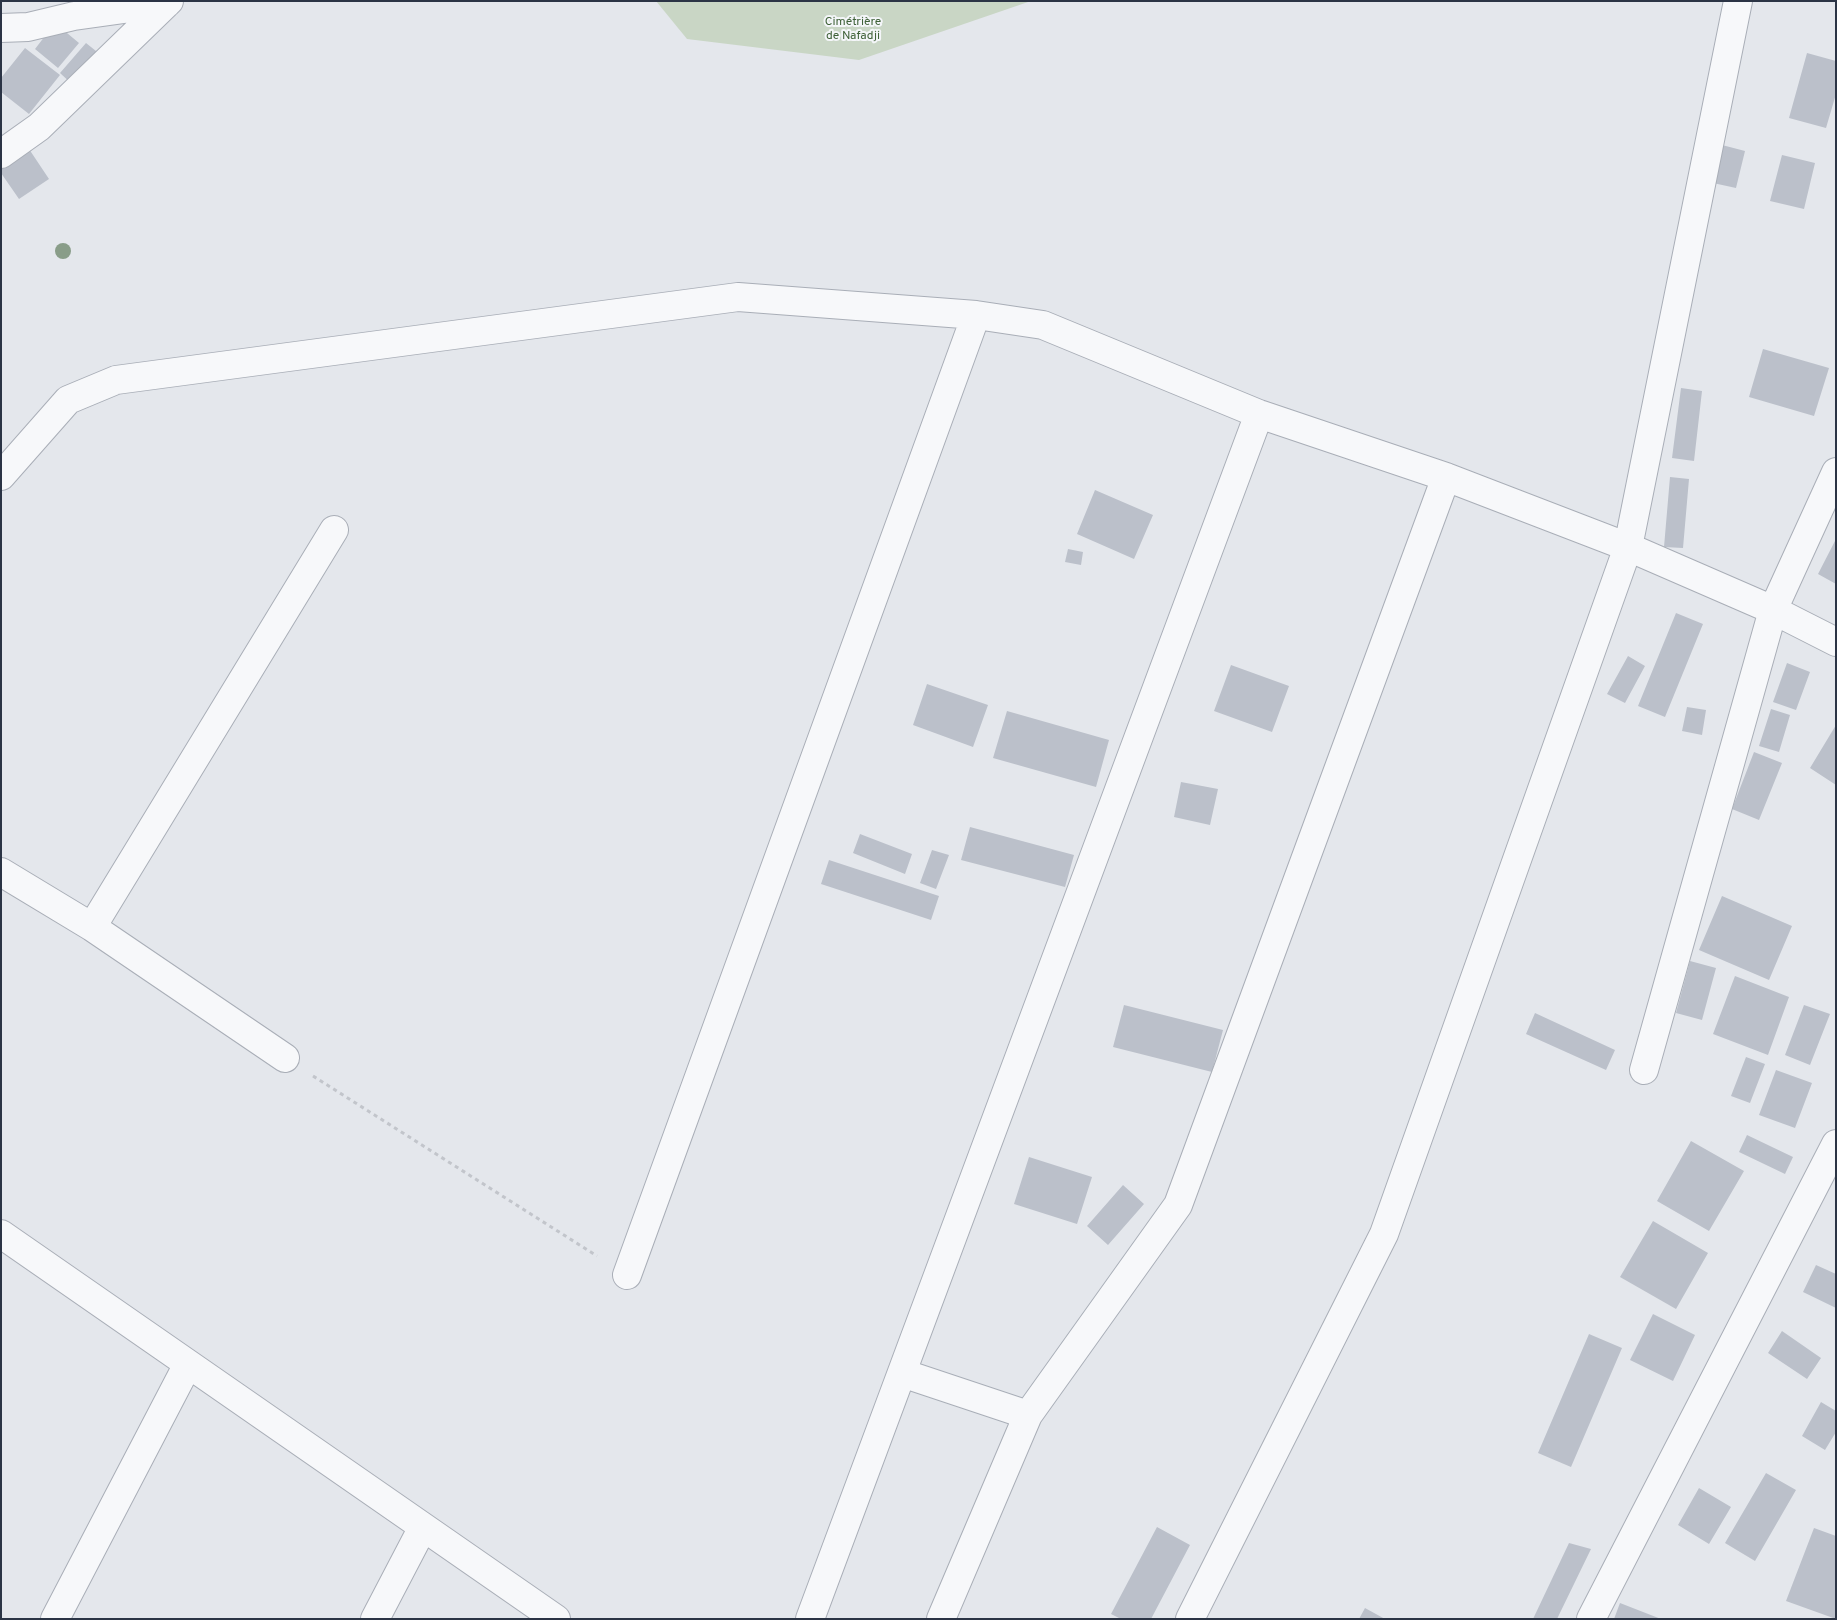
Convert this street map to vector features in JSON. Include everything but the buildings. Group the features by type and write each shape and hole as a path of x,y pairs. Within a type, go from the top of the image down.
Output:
{"street":[{"path":"1190,1619 1384,1234 1628,546 1738,1"},
{"path":"1,28 28,27 74,16 168,2"},
{"path":"1,154 39,127 168,2"},
{"path":"1,476 68,400 116,380 738,297 976,315 1043,325 1258,414 1446,477 1628,546 1773,610 1836,642"},
{"path":"627,1275 976,315"},
{"path":"810,1619 1258,414"},
{"path":"1644,1070 1773,610 1836,472"},
{"path":"941,1619 1028,1415 1178,1205 1446,477"},
{"path":"92,927 334,530"},
{"path":"1,872 92,927 286,1058"},
{"path":"1591,1619 1836,1144"},
{"path":"1,1234 556,1619"},
{"path":"55,1619 188,1364"},
{"path":"902,1373 1028,1415"},
{"path":"375,1619 423,1527"}],"path":[{"path":"286,1058 627,1275"}],"green space":[{"name":"Cimétrière de Nafadji","path":"656,1 1031,1 859,60 687,39"}]}
